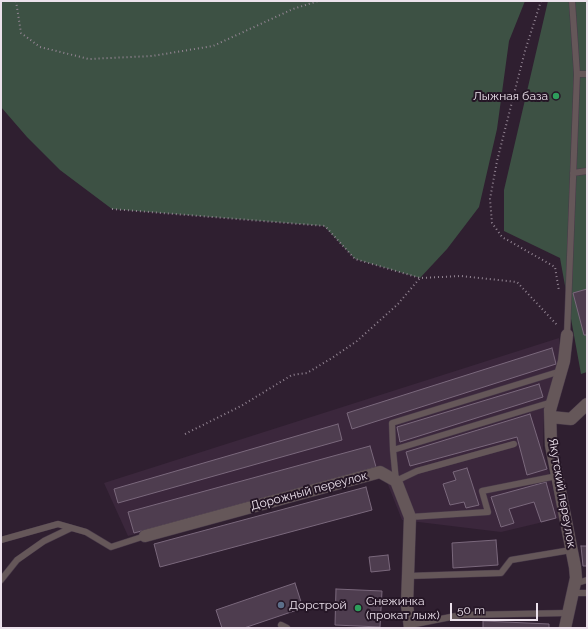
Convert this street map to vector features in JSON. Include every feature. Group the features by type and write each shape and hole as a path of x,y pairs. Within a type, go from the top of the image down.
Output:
{"street":[{"name":"Якутский переулок","path":"565,628 573,589 575,567 551,446 551,417 552,402 561,371 567,335"},
{"path":"551,417 571,419 587,404"},
{"name":"Дорожный переулок","path":"145,536 380,472 396,481"},
{"path":"396,481 410,517 407,605 410,626"}],"lane":[{"path":"567,335 577,74 572,1"},
{"path":"577,74 587,74"},
{"path":"573,172 587,171"},
{"path":"514,444 417,471 396,481 392,423 561,371"},
{"path":"394,450 552,402"},
{"path":"410,517 488,512 482,490 557,476"},
{"path":"1,540 58,524 86,532 111,547 145,536"},
{"path":"1,580 17,560 44,541 71,528"},
{"path":"408,576 501,573 511,560 572,550"},
{"path":"573,589 587,580"},
{"path":"573,589 587,593"},
{"path":"410,626 461,615 568,612"},
{"path":"281,625 287,628"}],"path":[{"path":"16,1 21,33 40,47 88,59 152,56 213,46 293,9 318,1"},
{"path":"541,1 521,64 490,199 492,223 502,237 555,267 560,298"},
{"path":"112,209 325,226 354,259 420,278 461,276 517,282 567,335"},
{"path":"184,434 241,406 292,374 307,373 332,358 357,341 398,304 420,278"}],"shaded area":[{"path":"559,338 560,356 544,410 543,448 560,518 501,532 402,520 381,467 128,536 104,483"}],"green space":[{"path":"1,1 525,1 509,41 497,129 479,207 447,249 420,278 355,259 324,226 112,209 60,170 27,137 1,107"},
{"name":"Лыжная база","path":"548,1 587,1 587,372 581,374 560,258 504,231 504,190"}],"building":[{"path":"587,289 587,335 584,335 573,293"},
{"path":"552,348 556,364 352,429 347,413"},
{"path":"539,384 543,397 400,442 397,427"},
{"path":"530,414 547,469 527,475 517,437 410,466 406,452"},
{"path":"338,424 342,440 118,503 114,489"},
{"path":"370,446 376,467 134,533 128,512"},
{"path":"467,468 479,505 466,508 464,502 450,505 443,484 456,480 453,472"},
{"path":"546,482 556,518 541,522 534,502 509,509 514,523 501,527 491,497"},
{"path":"366,487 372,510 160,567 154,544"},
{"path":"496,540 498,565 453,568 452,543"},
{"path":"581,546 587,546 587,566 583,566"},
{"path":"388,555 390,570 371,572 369,557"},
{"path":"295,583 303,608 244,628 222,628 216,610"},
{"name":"Снежинка (прокат лыж)","path":"336,589 382,591 380,627 335,625"},
{"path":"483,621 549,624 549,628 483,628"}],"place":[{"name":"Лыжная база","path":"556,96"},
{"name":"Дорстрой","path":"281,605"},
{"name":"Снежинка (прокат лыж)","path":"358,608"}]}
